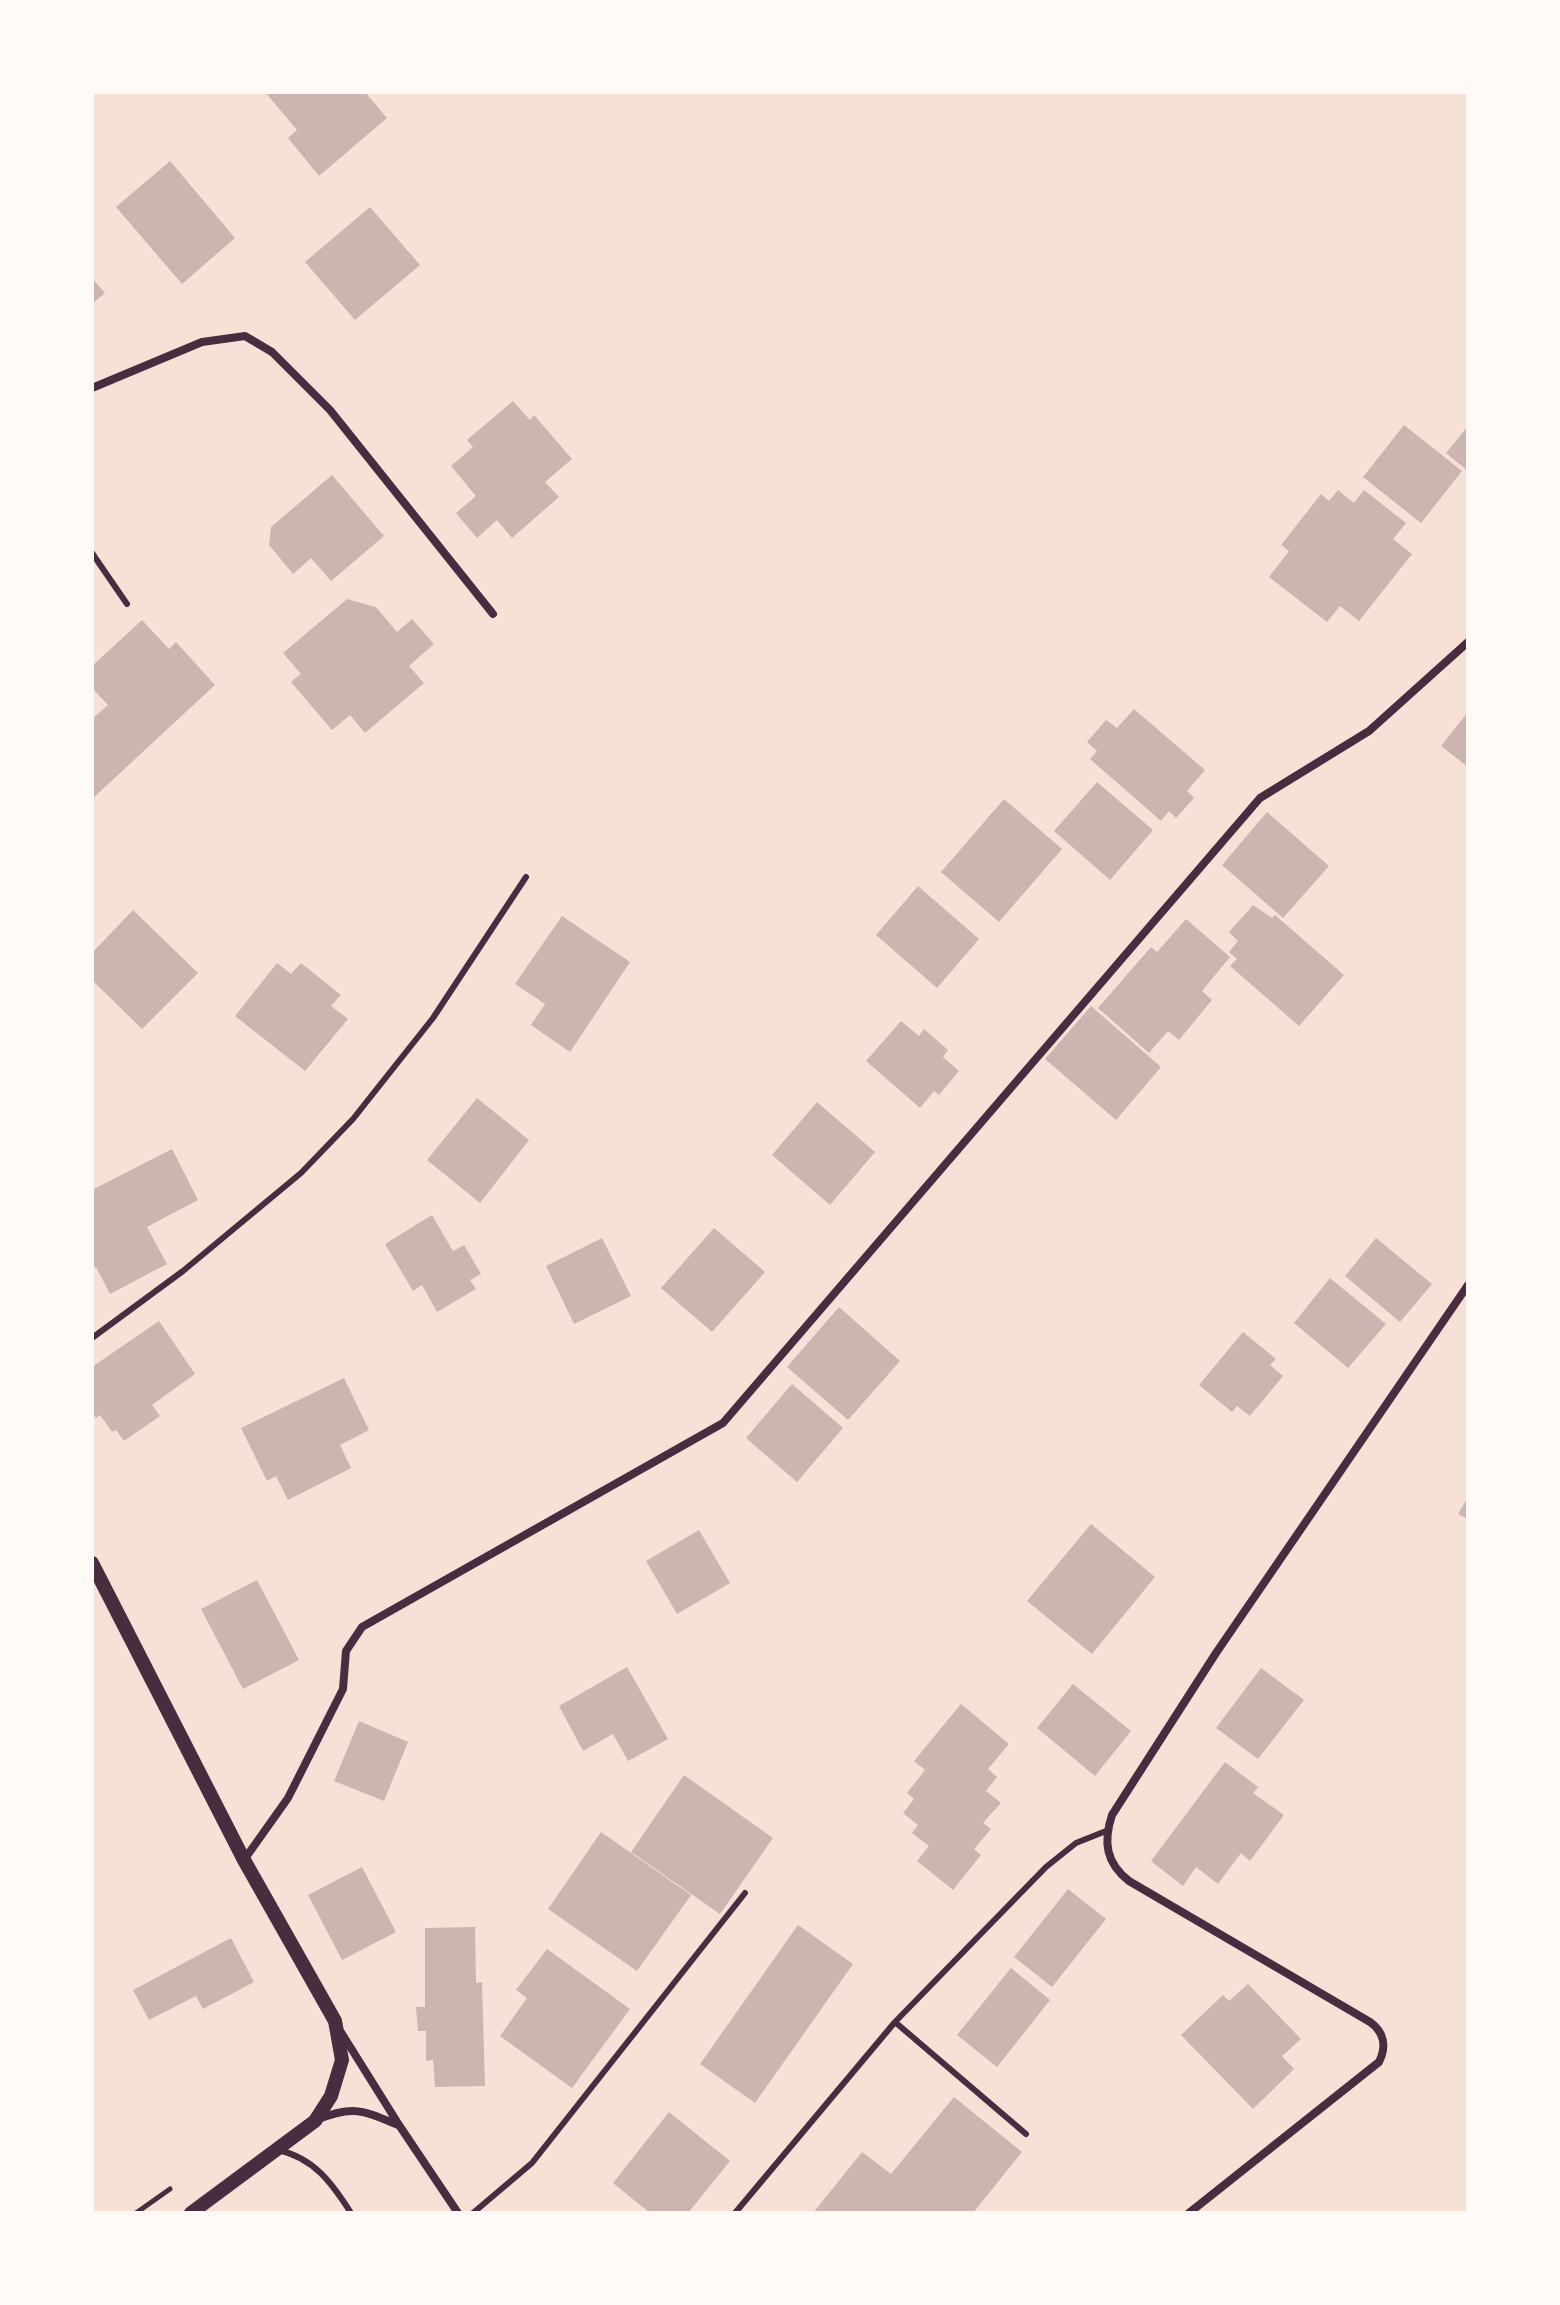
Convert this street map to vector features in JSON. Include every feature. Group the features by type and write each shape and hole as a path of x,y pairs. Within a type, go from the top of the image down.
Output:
{"street":[{"path":"92,388 202,342 245,336 272,352 330,410 493,614"},
{"path":"244,1860 288,1798 343,1689 346,1651 362,1627 723,1423 1260,798 1369,731 1468,642"},
{"path":"1189,2213 1379,2062 1384,2045 1380,2031 1370,2022 1122,1876 1112,1863 1106,1847 1106,1831 1112,1815 1216,1653 1468,1285"},
{"path":"92,1563 244,1860 335,2021 458,2213"},
{"path":"315,2121 331,2096 342,2060 335,2021"},
{"path":"191,2213 315,2121 340,2111 365,2111 399,2125"}],"lane":[{"path":"92,553 127,604"},
{"path":"92,1338 183,1271 301,1173 353,1119 433,1018 526,877"},
{"path":"735,2213 895,2022 1046,1867 1076,1843 1106,1831"},
{"path":"473,2213 532,2163 745,1893"},
{"path":"895,2022 1026,2134"},
{"path":"278,2150 295,2154 316,2168 334,2186 351,2213"}],"building":[{"path":"265,92 365,92 387,118 319,176 288,138 297,130"},
{"path":"170,161 235,238 182,284 116,207"},
{"path":"370,207 420,265 355,320 305,262"},
{"path":"92,278 105,293 92,304"},
{"path":"513,401 530,420 534,415 572,459 545,482 559,497 512,538 497,520 477,538 456,513 476,496 451,466 473,447 467,440"},
{"path":"1404,425 1462,471 1421,523 1363,477"},
{"path":"1468,426 1468,471 1446,453"},
{"path":"332,475 384,536 331,581 311,558 293,574 269,545 271,527"},
{"path":"1338,490 1354,503 1364,490 1406,523 1393,539 1412,554 1359,621 1340,606 1327,622 1269,577 1289,551 1281,545 1321,494 1329,501"},
{"path":"347,599 376,607 397,632 412,619 434,644 409,666 424,683 365,733 350,715 332,730 291,682 301,674 283,653"},
{"path":"142,620 169,649 176,642 215,685 92,799 92,719 108,705 92,688 92,666"},
{"path":"1134,709 1205,770 1187,791 1194,798 1176,818 1169,811 1161,821 1090,759 1097,751 1087,742 1106,720 1117,728"},
{"path":"1468,712 1468,767 1441,746"},
{"path":"1097,782 1153,830 1110,880 1054,831"},
{"path":"1004,799 1062,849 999,922 941,872"},
{"path":"1267,812 1329,866 1283,918 1222,865"},
{"path":"918,886 979,939 937,988 876,935"},
{"path":"1253,905 1272,918 1275,915 1344,975 1299,1026 1230,966 1237,959 1229,952 1238,941 1229,932"},
{"path":"133,910 198,973 142,1029 92,980 92,953"},
{"path":"562,916 630,962 570,1052 531,1025 545,1004 515,984"},
{"path":"1186,919 1230,957 1202,991 1212,1000 1179,1040 1168,1031 1149,1053 1098,1008 1151,947 1157,952"},
{"path":"277,963 291,974 301,963 341,995 331,1006 348,1019 305,1071 235,1016"},
{"path":"1091,1006 1161,1067 1116,1120 1045,1059"},
{"path":"901,1021 919,1036 924,1029 948,1050 943,1057 959,1071 939,1095 934,1091 920,1108 866,1061"},
{"path":"477,1098 529,1140 480,1203 427,1160"},
{"path":"817,1102 875,1152 830,1205 772,1155"},
{"path":"172,1149 198,1200 147,1227 167,1264 110,1294 96,1267 92,1269 92,1190"},
{"path":"432,1215 453,1251 464,1245 481,1274 470,1280 476,1289 437,1312 422,1285 413,1291 385,1244"},
{"path":"714,1228 765,1272 712,1332 661,1288"},
{"path":"602,1238 631,1296 574,1324 546,1266"},
{"path":"1376,1238 1432,1284 1400,1322 1345,1276"},
{"path":"1330,1278 1386,1324 1348,1368 1294,1323"},
{"path":"839,1307 900,1361 848,1420 787,1367"},
{"path":"159,1321 195,1374 152,1405 160,1416 124,1441 116,1430 112,1432 100,1415 96,1418 92,1413 92,1367"},
{"path":"1243,1332 1276,1359 1270,1365 1283,1376 1250,1416 1237,1406 1232,1412 1199,1385"},
{"path":"344,1378 369,1430 340,1445 351,1468 288,1500 276,1476 267,1481 241,1428"},
{"path":"792,1384 843,1428 797,1482 746,1438"},
{"path":"1468,1497 1468,1519 1458,1514"},
{"path":"1091,1524 1155,1577 1092,1654 1027,1601"},
{"path":"699,1530 730,1583 677,1614 646,1561"},
{"path":"257,1580 299,1660 243,1689 201,1609"},
{"path":"627,1667 668,1739 628,1761 613,1734 583,1751 559,1706"},
{"path":"1261,1668 1304,1700 1258,1759 1216,1728"},
{"path":"1073,1684 1131,1731 1095,1776 1037,1728"},
{"path":"961,1704 1009,1744 988,1769 997,1777 986,1791 1001,1803 983,1823 991,1829 974,1849 981,1855 953,1890 917,1861 929,1846 912,1833 918,1825 903,1813 914,1799 907,1793 925,1770 914,1761"},
{"path":"359,1721 408,1742 384,1801 334,1781"},
{"path":"1225,1762 1258,1787 1253,1793 1284,1815 1250,1861 1241,1853 1218,1884 1196,1867 1183,1886 1151,1861"},
{"path":"684,1775 773,1838 720,1914 631,1852"},
{"path":"601,1832 691,1895 637,1971 548,1909"},
{"path":"362,1867 396,1932 342,1960 308,1895"},
{"path":"1068,1889 1106,1919 1052,1987 1014,1957"},
{"path":"798,1925 853,1964 755,2103 700,2064"},
{"path":"475,1927 476,1983 482,1982 485,2086 435,2087 433,2060 426,2061 426,2031 418,2031 416,2007 425,2007 425,1928"},
{"path":"231,1938 254,1982 203,2009 196,1996 149,2020 133,1990"},
{"path":"547,1949 630,2009 572,2088 500,2036 527,1998 516,1990"},
{"path":"1011,1968 1050,2000 997,2067 957,2035"},
{"path":"1248,1984 1301,2039 1282,2056 1294,2069 1253,2109 1181,2035 1223,1995 1229,2001"},
{"path":"954,2097 1022,2152 973,2213 813,2213 862,2152 891,2174"},
{"path":"669,2112 730,2161 688,2213 650,2213 613,2183"}]}
